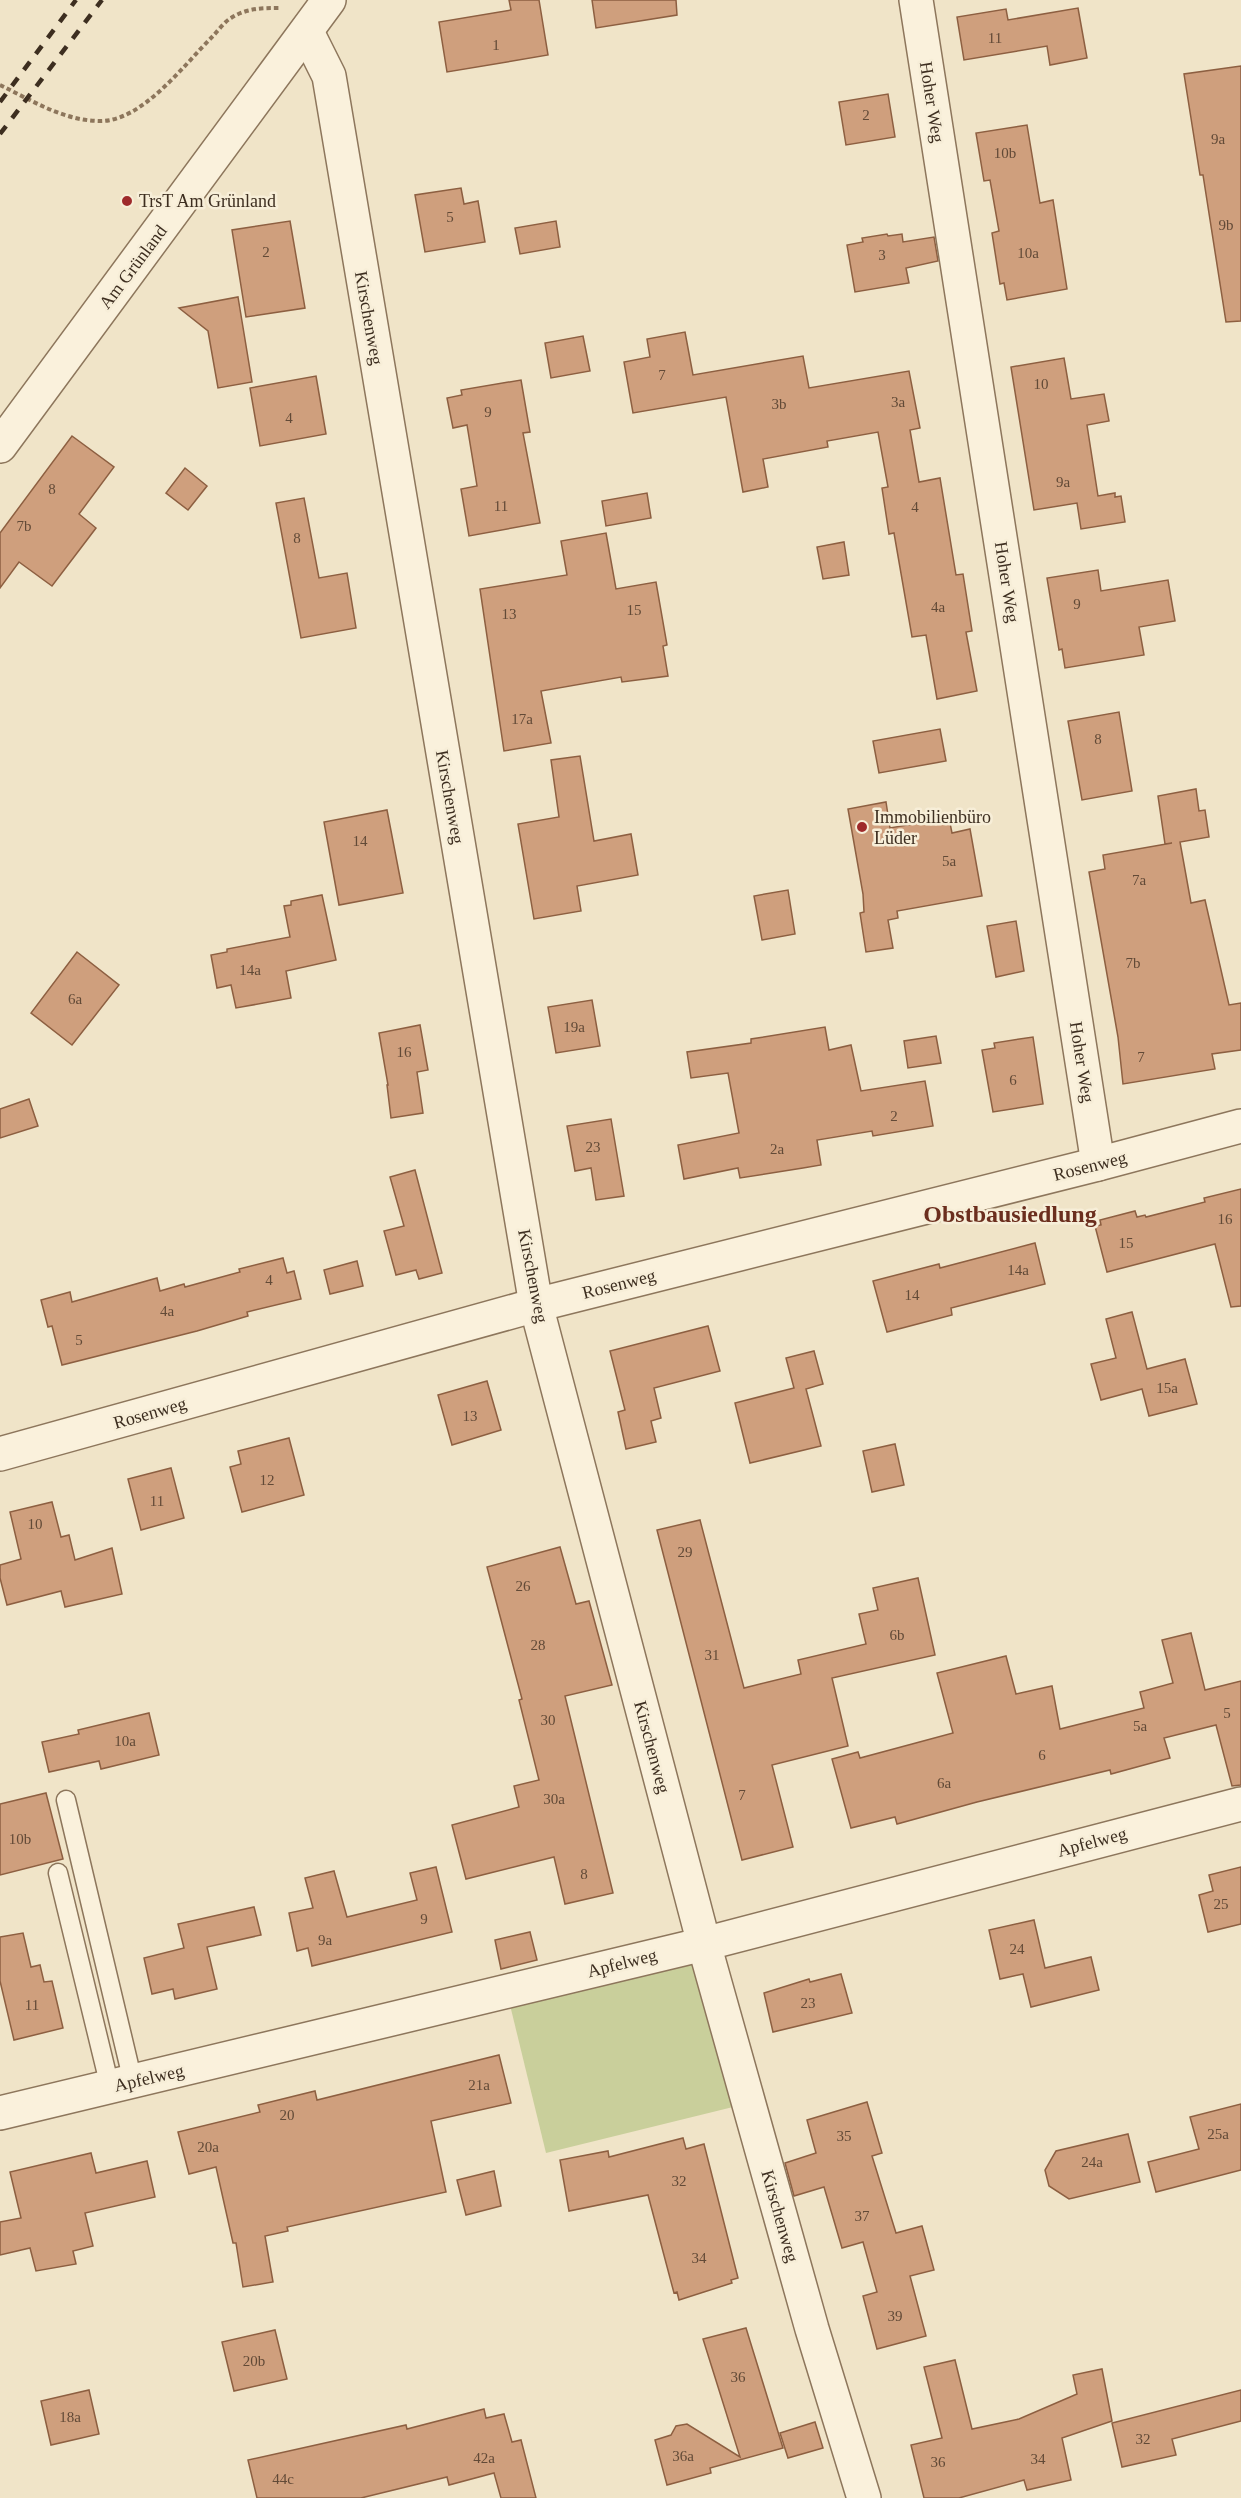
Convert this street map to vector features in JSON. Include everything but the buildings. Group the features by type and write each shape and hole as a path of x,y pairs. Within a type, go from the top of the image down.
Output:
{"street":[{"name":"Am Grünland","path":"0,446 329,0"},
{"name":"Hoher Weg","path":"916,0 1098,1164"},
{"name":"Kirschenweg","path":"307,32 329,76 536,1305 704,1944 812,2329 864,2498"},
{"name":"Rosenweg","path":"0,1454 536,1305 1241,1126"},
{"name":"Apfelweg","path":"0,2114 704,1944 1241,1804"}],"lane":[{"path":"66,1800 122,2084"},
{"path":"58,1873 122,2084"}],"path":[{"path":"0,85 52,111 74,118 99,122 123,118 142,106 164,86 230,18 253,8 280,8 307,32"}],"green space":[{"path":"690,1955 733,2107 546,2153 510,2005"}],"railway":[{"path":"0,102 76,0"},
{"path":"0,134 102,0"}],"place":[{"name":"TrsT Am Grünland","path":"127,201"},
{"name":"Immobilienbüro Lüder","path":"862,827"}],"district":[{"name":"Obstbausiedlung","path":"1010,1214"}]}
